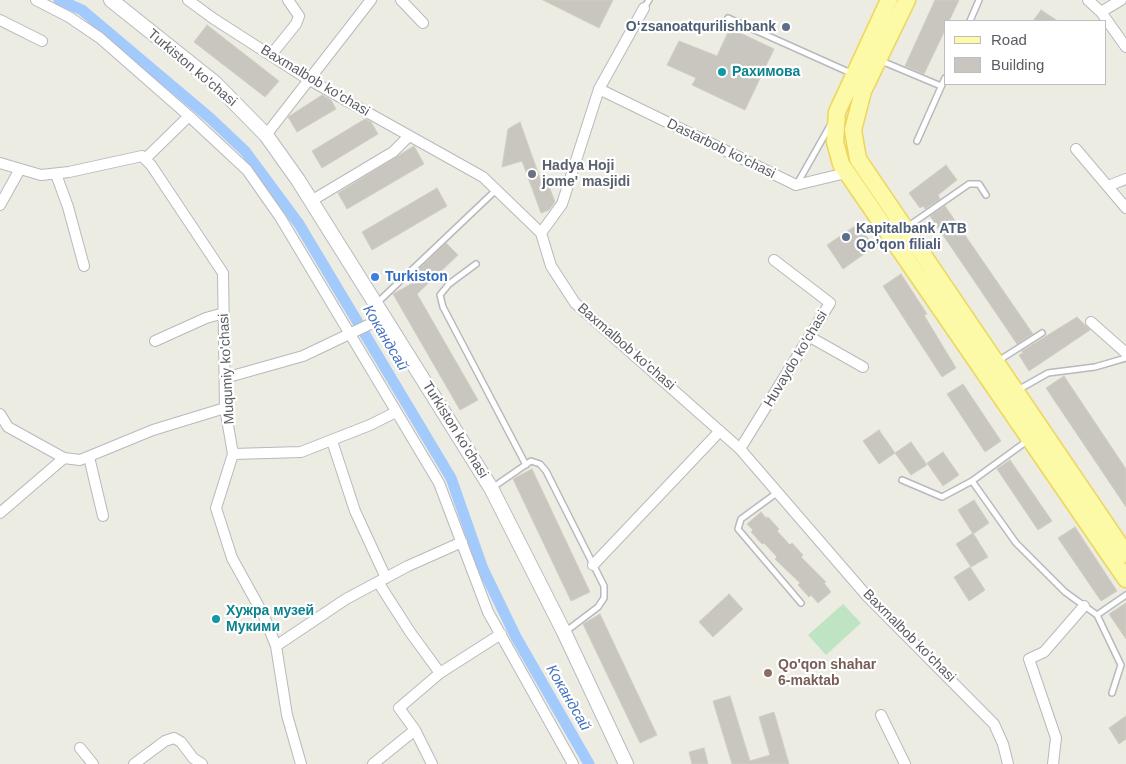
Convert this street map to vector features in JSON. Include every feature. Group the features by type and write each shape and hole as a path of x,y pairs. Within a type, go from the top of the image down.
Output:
{"main road":[{"name":"Turkiston ko'chasi","path":"111,0 215,83 266,135 311,201 382,318 492,488 564,632 626,764"},
{"path":"889,0 837,112 835,142 841,164 1126,579"},
{"path":"907,0 863,91 854,130 858,159 1126,554"}],"street":[{"path":"36,0 69,17 100,38 247,170 280,217 439,483 488,612 573,764"},
{"name":"Baxmalbob ko'chasi","path":"188,0 214,20 310,80 483,177 541,233 551,266 575,303 740,449 778,491 866,596 994,724 1004,744 1008,764"},
{"path":"271,55 296,24 299,16 288,0"},
{"path":"266,135 371,0"},
{"path":"401,0 423,23"},
{"path":"1088,0 1106,20"},
{"path":"1100,12 1121,0"},
{"path":"541,233 562,204 599,89 647,4"},
{"path":"0,20 42,41"},
{"path":"1106,20 1126,48"},
{"name":"Dastarbob ko'chasi","path":"599,89 796,185"},
{"path":"0,163 40,175 56,174 142,156 146,158 189,116"},
{"path":"311,201 393,152 409,136"},
{"path":"1076,149 1126,208"},
{"name":"Muqumiy ko'chasi","path":"146,158 223,273 225,408 233,454 216,508 232,558 264,616 276,646 287,715 301,764"},
{"path":"0,205 20,169"},
{"path":"796,185 846,173"},
{"path":"56,174 68,208 84,266"},
{"path":"1108,186 1126,179"},
{"name":"Huvaydo ko'chasi","path":"740,449 830,303 774,260"},
{"path":"155,341 206,318 224,314"},
{"path":"225,378 303,356 382,318"},
{"path":"1091,322 1126,352"},
{"path":"810,337 863,367"},
{"path":"0,414 8,427 64,458 80,460 153,430 225,408"},
{"path":"233,454 301,452 332,441 396,412"},
{"path":"594,565 720,431"},
{"path":"332,441 355,511 382,580 410,632 440,673"},
{"path":"88,456 103,516"},
{"path":"0,513 64,458"},
{"path":"276,646 346,599 462,542"},
{"path":"1053,764 1056,738 1029,659 1044,652 1084,606"},
{"path":"432,764 415,730 399,708 440,673 501,634"},
{"path":"881,715 905,764"},
{"path":"373,764 415,730"},
{"path":"134,764 165,741 174,738 181,742 193,758 202,764"},
{"path":"80,748 93,764"}],"lane":[{"path":"970,20 979,0"},
{"path":"728,18 855,75"},
{"path":"878,59 941,86"},
{"path":"917,141 944,80"},
{"path":"796,185 837,112"},
{"path":"905,228 970,184 979,184 986,195"},
{"path":"375,305 496,190"},
{"path":"476,264 449,284 440,295 443,307 526,465"},
{"path":"996,362 1042,333"},
{"path":"1016,392 1048,373 1095,367 1126,358"},
{"path":"902,480 942,497 972,481 1030,439"},
{"path":"492,488 531,461 540,464 546,471 594,565 604,586 604,598 598,607 564,632"},
{"path":"972,481 1016,543 1065,592 1097,615 1122,665 1112,693"},
{"path":"778,491 741,519 738,528 801,603"},
{"path":"1097,615 1126,595"}],"green space":[{"path":"843,604 861,623 826,655 808,635"}],"building":[{"path":"543,0 613,0 599,28"},
{"path":"935,0 959,0 949,20 944,20 944,32 924,74 905,66"},
{"path":"1041,10 1056,20 1034,20"},
{"path":"207,25 279,81 265,97 194,42"},
{"name":"Рахимова","path":"730,28 774,49 745,110 692,85 696,78 667,65 679,41 717,56"},
{"path":"322,95 331,100 336,109 297,132 288,117"},
{"path":"365,119 371,122 378,134 322,168 312,151"},
{"name":"Hadya Hoji jome' masjidi","path":"520,122 542,184 547,181 555,202 549,210 541,213 522,161 502,167 508,129"},
{"path":"414,146 424,164 347,209 338,193"},
{"path":"946,165 957,180 938,195 940,199 925,209 923,206 920,208 909,193"},
{"path":"437,188 447,206 372,250 362,232"},
{"path":"945,206 1033,334 1017,344 930,216"},
{"path":"858,224 874,247 843,269 827,245"},
{"path":"446,243 458,255 417,294 478,400 460,410 393,294 418,280 413,275"},
{"path":"901,274 927,314 924,315 956,368 942,377 883,286"},
{"path":"1077,317 1090,330 1029,371 1019,355 1023,353 1022,351"},
{"path":"1064,376 1126,469 1126,507 1046,388"},
{"path":"963,384 1001,441 985,452 947,394"},
{"path":"879,430 895,453 879,464 863,441"},
{"path":"911,442 927,465 911,475 895,453"},
{"path":"943,452 959,475 943,486 927,463"},
{"path":"1010,460 1052,521 1038,530 997,469"},
{"path":"532,469 590,592 571,601 513,479"},
{"path":"974,500 989,523 973,534 958,510"},
{"path":"761,512 766,518 768,517 779,529 777,531 790,545 792,543 803,555 801,557 826,582 824,583 831,592 818,603 811,595 809,597 798,585 800,583 775,559 777,557 751,532 753,530 747,524"},
{"path":"1075,527 1117,591 1101,601 1058,538"},
{"path":"973,533 988,557 971,567 956,544"},
{"path":"970,567 985,590 969,601 954,577"},
{"path":"729,594 743,609 713,637 699,622"},
{"path":"1126,603 1126,639 1109,614"},
{"path":"600,614 657,735 640,743 583,624"},
{"path":"730,696 750,761 770,755 759,717 774,712 789,764 732,764 713,701"},
{"path":"1126,716 1126,739 1119,744 1109,728"},
{"path":"704,748 708,764 692,764 689,752"}],"waterway":[{"name":"Кокандсай","path":"59,0 82,10 210,118 245,151 299,224 451,478 483,569 516,637 589,764"}],"place":[{"name":"Oʻzsanoatqurilishbank","path":"786,27"},
{"name":"Рахимова","path":"722,72"},
{"name":"Hadya Hoji jome' masjidi","path":"532,174"},
{"name":"Kapitalbank ATB Qo’qon filiali","path":"846,237"},
{"name":"Turkiston","path":"375,277"},
{"name":"Хужра музей Мукими","path":"216,619"},
{"name":"Qo'qon shahar 6-maktab","path":"768,673"}]}
